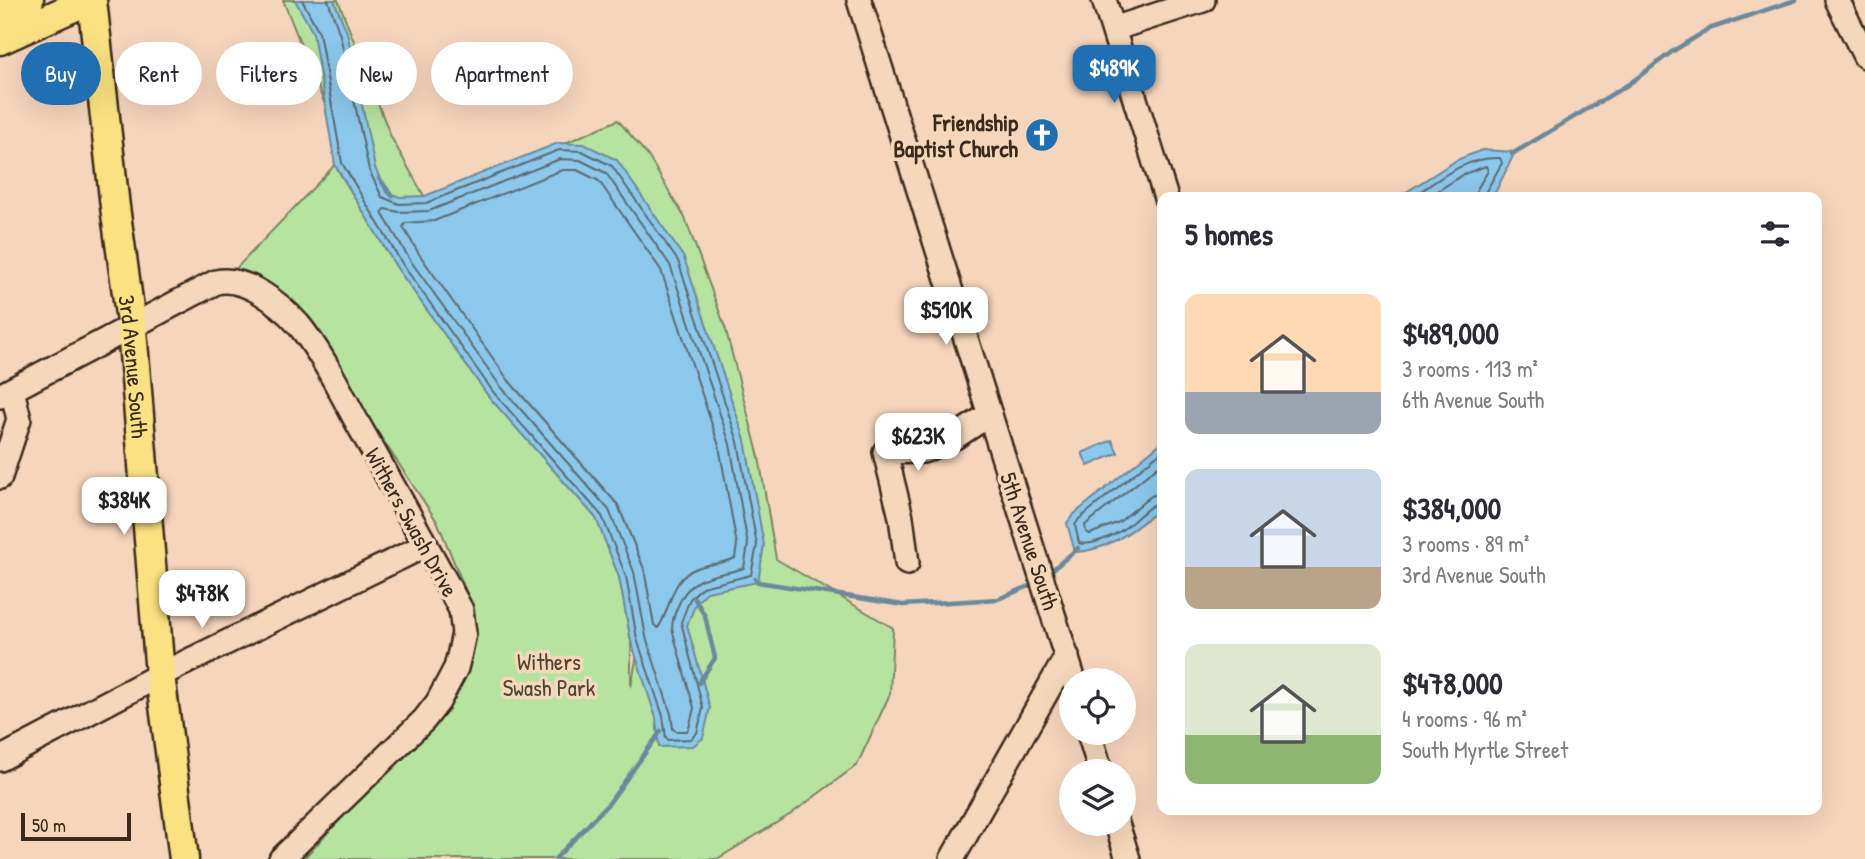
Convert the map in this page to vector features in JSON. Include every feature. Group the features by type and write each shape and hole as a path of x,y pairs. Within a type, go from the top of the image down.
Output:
{"main road":[{"path":"0,15 29,0"},
{"path":"0,40 90,0"},
{"name":"3rd Avenue South","path":"90,0 132,329 160,675 184,859"}],"street":[{"path":"1104,0 1164,192"},
{"path":"1113,29 1203,0"},
{"path":"1837,0 1865,56"},
{"name":"5th Avenue South","path":"862,1 1070,668"},
{"name":"Withers Swash Drive","path":"132,329 224,280 251,288 282,308 299,326 331,375 461,610 464,633 456,668 450,683 424,720 281,859"},
{"path":"0,477 19,419 6,393 132,329"},
{"path":"908,563 901,517 885,452 923,451 955,437 990,414"},
{"path":"0,759 160,675 426,545"},
{"path":"952,859 1067,656"},
{"path":"1121,836 1128,859"}],"green space":[{"name":"Withers Swash Park","path":"283,0 338,0 354,42 336,42 336,105 379,105 391,137 428,203 618,120 648,156 685,218 725,327 759,457 776,559 893,628 890,694 857,765 791,814 717,859 303,859 437,717 459,688 469,663 472,606 438,523 306,324 228,277 335,165 397,268 489,397 596,518 619,577 631,641 631,687 643,622 582,481 334,127 322,97 322,42 300,42"}],"water":[{"path":"295,0 334,0 349,42 336,42 336,105 362,105 375,168 386,192 400,197 425,196 558,143 584,144 617,160 684,258 745,440 764,545 758,582 707,592 696,603 687,625 710,708 703,738 693,746 659,747 656,718 631,641 619,577 596,518 489,397 397,268 335,165 322,87 322,42 314,42 313,33"},
{"path":"1482,150 1515,152 1495,192 1406,192 1457,160"},
{"path":"1112,440 1118,453 1088,466 1082,453"},
{"path":"1157,446 1157,511 1111,543 1075,552 1067,523 1073,515"}],"waterway":[{"path":"1512,154 1629,84 1673,51 1709,29 1796,0"},
{"path":"379,178 392,196"},
{"path":"1052,570 1078,548"},
{"path":"755,579 758,582 903,605 998,599 1032,585"},
{"path":"695,599 705,616 715,658 699,683"},
{"path":"555,859 609,803 661,731"}],"place":[{"name":"Friendship Baptist Church","path":"1042,135"}]}
